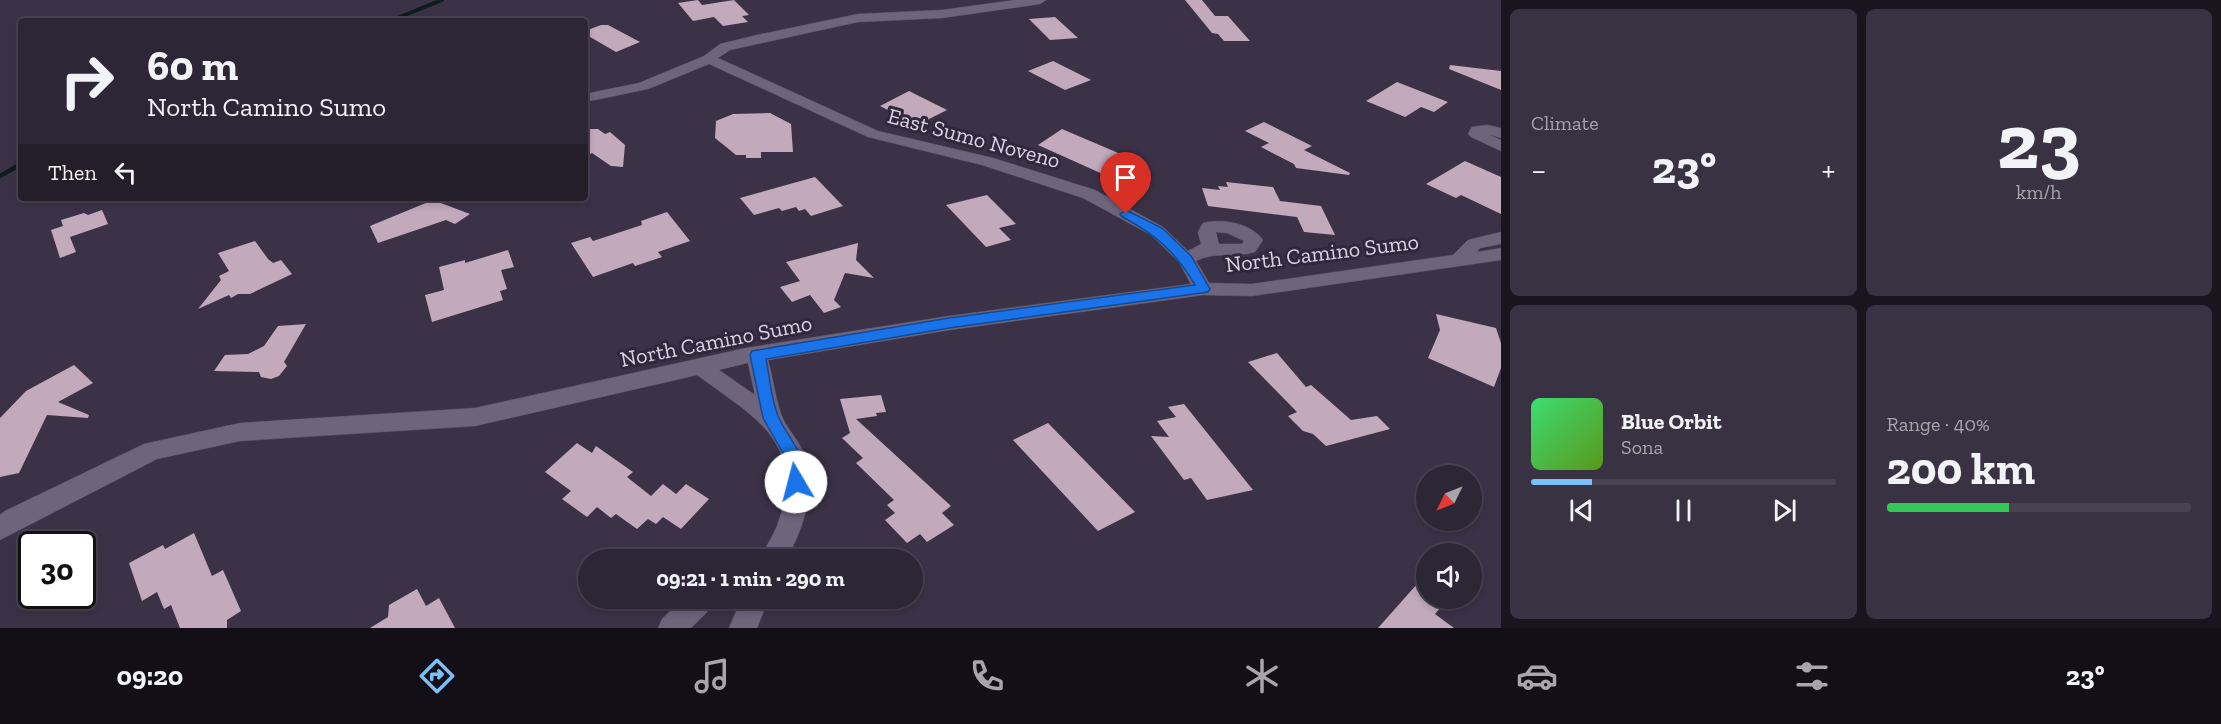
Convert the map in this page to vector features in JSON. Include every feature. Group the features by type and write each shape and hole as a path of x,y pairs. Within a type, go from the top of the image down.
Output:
{"street":[{"path":"588,97 643,86 709,59 725,47 746,42 858,18 942,14 1040,0"},
{"name":"East Sumo Noveno","path":"709,59 873,134 987,161 1089,194 1158,231 1186,259 1203,289"},
{"path":"1501,133 1487,129 1477,130 1476,134 1501,146"},
{"name":"North Camino Sumo","path":"1460,258 1474,244 1501,238"},
{"path":"1186,259 1210,248"},
{"name":"North Camino Sumo","path":"0,529 14,519 152,451 240,432 475,417 758,355 949,323 1203,289 1252,290 1460,258 1501,254"},
{"path":"758,355 771,418 795,460 796,504 780,549"},
{"path":"702,368 771,418"},
{"path":"672,628 692,609"},
{"path":"743,628 751,609"}],"building":[{"path":"698,0 702,5 734,0 749,15 742,16 748,22 723,26 714,17 693,21 678,3"},
{"path":"1185,0 1202,0 1215,16 1228,16 1250,41 1224,41 1218,34 1212,33"},
{"path":"1055,17 1078,38 1050,40 1029,19"},
{"path":"608,25 640,42 616,52 588,36 588,30"},
{"path":"1053,61 1091,80 1065,90 1028,71"},
{"path":"1450,65 1501,71 1501,90 1449,69"},
{"path":"1397,82 1448,102 1434,112 1421,107 1405,117 1366,101"},
{"path":"909,91 947,110 917,125 880,106"},
{"path":"770,113 791,124 793,152 761,152 761,158 746,158 746,155 736,155 715,138 716,121 733,114"},
{"path":"1264,122 1312,146 1304,150 1350,173 1349,175 1296,168 1294,164 1261,147 1269,143 1245,131"},
{"path":"588,129 598,129 605,134 610,132 625,145 623,167 611,166 592,153 588,155"},
{"path":"1062,129 1130,158 1107,176 1038,145"},
{"path":"1465,161 1501,177 1501,214 1461,195 1456,198 1426,184"},
{"path":"815,177 843,206 811,216 805,209 799,211 796,207 782,211 779,208 754,215 740,198"},
{"path":"1226,182 1273,187 1280,201 1321,206 1335,235 1304,232 1297,217 1208,206 1202,188 1220,190 1218,186 1228,187"},
{"path":"987,195 1016,224 999,228 1011,240 986,247 946,205"},
{"path":"431,201 470,214 455,224 446,220 378,243 370,226"},
{"path":"102,210 108,224 70,237 76,252 60,258 51,230 63,226 61,220"},
{"path":"667,212 690,241 658,252 662,257 635,266 633,263 593,277 571,243 590,237 593,241 642,225 641,221"},
{"path":"255,241 268,259 273,263 281,260 292,274 250,294 238,294 231,298 229,295 198,309 221,280 219,276 229,271 218,253"},
{"path":"858,243 856,260 874,278 845,273 834,300 841,307 824,313 810,295 792,302 780,287 800,281 786,262"},
{"path":"508,250 514,267 501,270 507,289 500,291 503,300 432,322 425,295 444,290 439,267 465,260 465,263"},
{"path":"1436,314 1496,328 1501,343 1501,368 1494,387 1428,358 1440,330"},
{"path":"306,324 284,362 287,366 279,376 271,379 261,377 259,372 214,371 225,355 248,354 264,346 278,326"},
{"path":"1277,353 1306,387 1311,385 1351,420 1377,416 1390,429 1326,446 1313,434 1303,431 1288,416 1297,412 1248,362"},
{"path":"74,365 93,383 58,402 89,415 88,418 47,415 19,473 0,477 0,418 26,391"},
{"path":"881,395 886,412 876,413 877,416 856,419 951,506 942,513 954,525 927,542 920,534 907,543 885,520 895,513 887,505 894,500 856,463 863,458 842,438 850,433 840,399"},
{"path":"1184,404 1253,490 1207,500 1191,478 1184,480 1151,436 1169,437 1157,421 1176,417 1168,407"},
{"path":"1048,423 1135,512 1098,531 1013,440"},
{"path":"577,443 592,453 596,446 633,472 627,477 651,496 663,484 676,494 686,484 709,499 681,529 663,517 656,524 648,519 637,529 616,514 611,518 597,507 587,517 562,499 571,491 545,472"},
{"path":"194,533 212,576 223,570 241,611 227,620 227,628 180,628 171,605 164,609 157,592 142,601 129,563 163,545 165,549"},
{"path":"1416,585 1416,609 1439,609 1435,614 1454,628 1378,628"},
{"path":"417,589 426,606 439,598 455,628 370,628 388,617 389,605"}],"waterway":[{"path":"397,18 442,0"},
{"path":"0,176 18,166"}],"route":[{"path":"796,482 795,460 771,418 758,355 949,323 1203,289 1186,259 1158,231 1126,214"}]}
